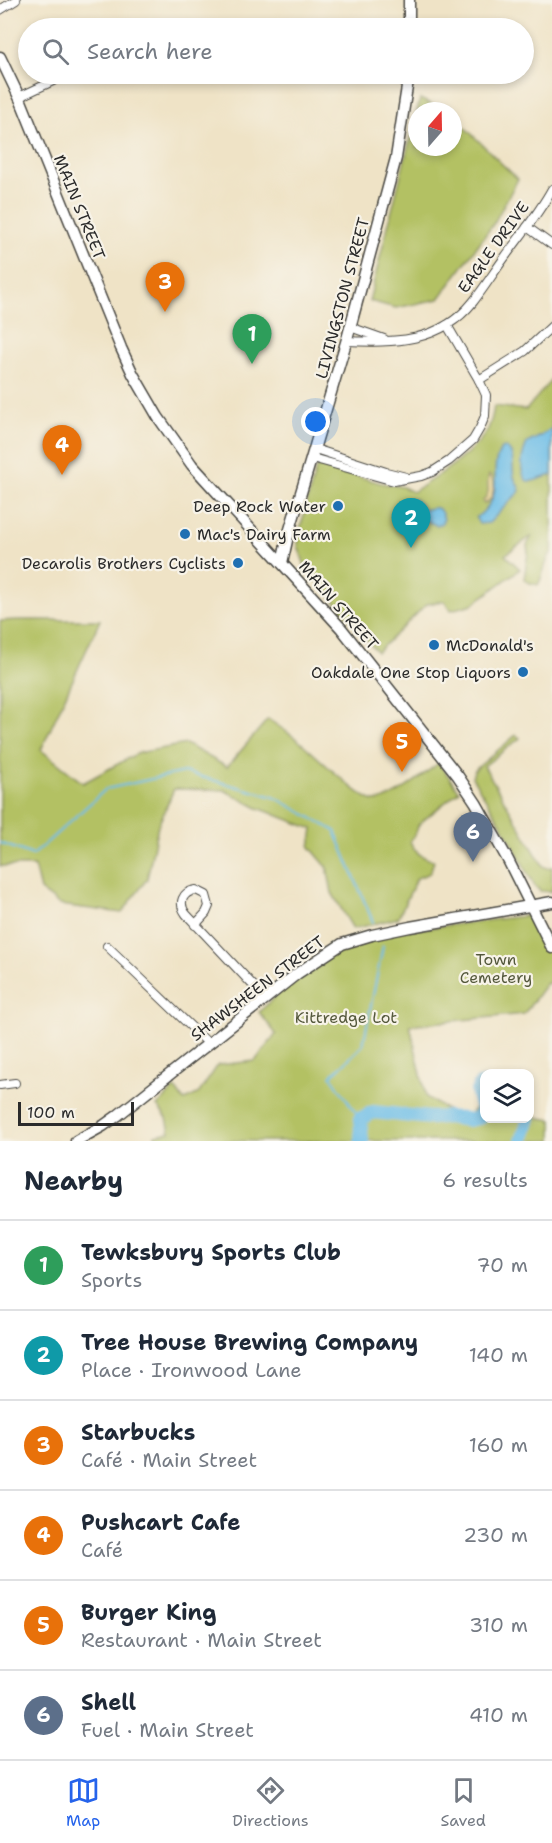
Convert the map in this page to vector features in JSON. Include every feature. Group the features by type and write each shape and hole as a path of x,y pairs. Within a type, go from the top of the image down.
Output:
{"main road":[{"path":"409,0 409,18"},
{"name":"MAIN STREET","path":"0,57 20,98 109,321 147,400 171,438 192,465 341,628 458,776 490,826 552,948"},
{"name":"LIVINGSTON STREET","path":"282,562 396,158 407,84"},
{"name":"SHAWSHEEN STREET","path":"76,1141 117,1116 307,965 331,950 355,939 410,927 552,902"}],"street":[{"path":"0,10 16,0"},
{"path":"20,98 48,84"},
{"name":"EAGLE DRIVE","path":"346,341 371,342 418,338 447,325 473,301 552,189"},
{"path":"527,227 552,245"},
{"path":"313,454 386,472 421,477 449,461 472,440 485,416 486,395 447,325"},
{"path":"479,380 525,351 552,326"},
{"name":"EAGLE DRIVE","path":"350,327 387,340"},
{"path":"195,925 265,998"},
{"path":"107,945 208,1043"},
{"path":"0,1085 15,1083"}],"green space":[{"path":"462,125 518,179 494,223 439,299 396,308 369,301 408,147 408,156 462,156"},
{"path":"552,379 552,551 538,585 524,579 527,545 532,536 505,555 520,569 473,604 451,610 444,601 427,604 377,652 305,566 298,546 298,537 316,468 321,466 403,487 413,492 454,464 474,447 488,429 494,406 526,410"},
{"path":"100,620 41,750 83,783 138,753 186,744 227,767 268,719 298,740 359,793 375,801 400,792 439,763 459,791 419,824 410,841 419,854 434,861 430,873 417,878 398,918 353,929 332,893 327,867 310,847 313,829 258,808 224,790 174,789 158,826 147,879 122,913 60,905 40,890 34,866 0,866 0,621"},
{"path":"516,735 520,738 484,766 543,866 552,867 552,892 540,891 534,885 506,832 472,777 478,767"},
{"path":"531,915 552,956 552,982 546,984 524,1014 410,1025 426,1097 453,1114 470,1115 480,1101 480,1123 534,1123 534,1117 552,1120 552,1141 158,1141 155,1135 170,1132 167,1118 157,1106 175,1088 184,1101 199,1093 218,1065 255,1061 276,1034 259,1012 316,957 376,932"}],"sand":[{"path":"489,475 492,477 493,492 488,502 484,504 483,501 488,491"}],"water":[{"path":"552,428 552,475 527,481 522,472 522,457 527,443"},
{"path":"506,448 511,454 514,477 520,491 489,523 479,524 476,518 492,500 497,458 501,449"},
{"path":"406,499 416,500 424,510 439,509 444,519 441,524 436,525 414,518 405,507"}],"waterway":[{"path":"0,843 33,855 106,789 184,772 274,797 335,831 373,922"},
{"path":"360,1119 331,1076 363,1045 383,946"},
{"path":"480,1085 477,1091 480,1102"},
{"path":"362,1141 360,1119 373,1112 469,1120 479,1118 480,1115"},
{"path":"522,1141 527,1123"}],"place":[{"name":"Starbucks","path":"165,312"},
{"name":"Tewksbury Sports Club","path":"252,364"},
{"name":"Pushcart Cafe","path":"62,475"},
{"name":"Deep Rock Water","path":"338,506"},
{"name":"Mac's Dairy Farm","path":"185,534"},
{"name":"Tree House Brewing Company","path":"411,548"},
{"name":"Decarolis Brothers Cyclists","path":"238,563"},
{"name":"McDonald's","path":"434,645"},
{"name":"Oakdale One Stop Liquors","path":"523,672"},
{"name":"Burger King","path":"402,772"},
{"name":"Shell","path":"473,862"}],"park label":[{"name":"Town Cemetery","path":"496,968"},
{"name":"Kittredge Lot","path":"346,1017"}]}
